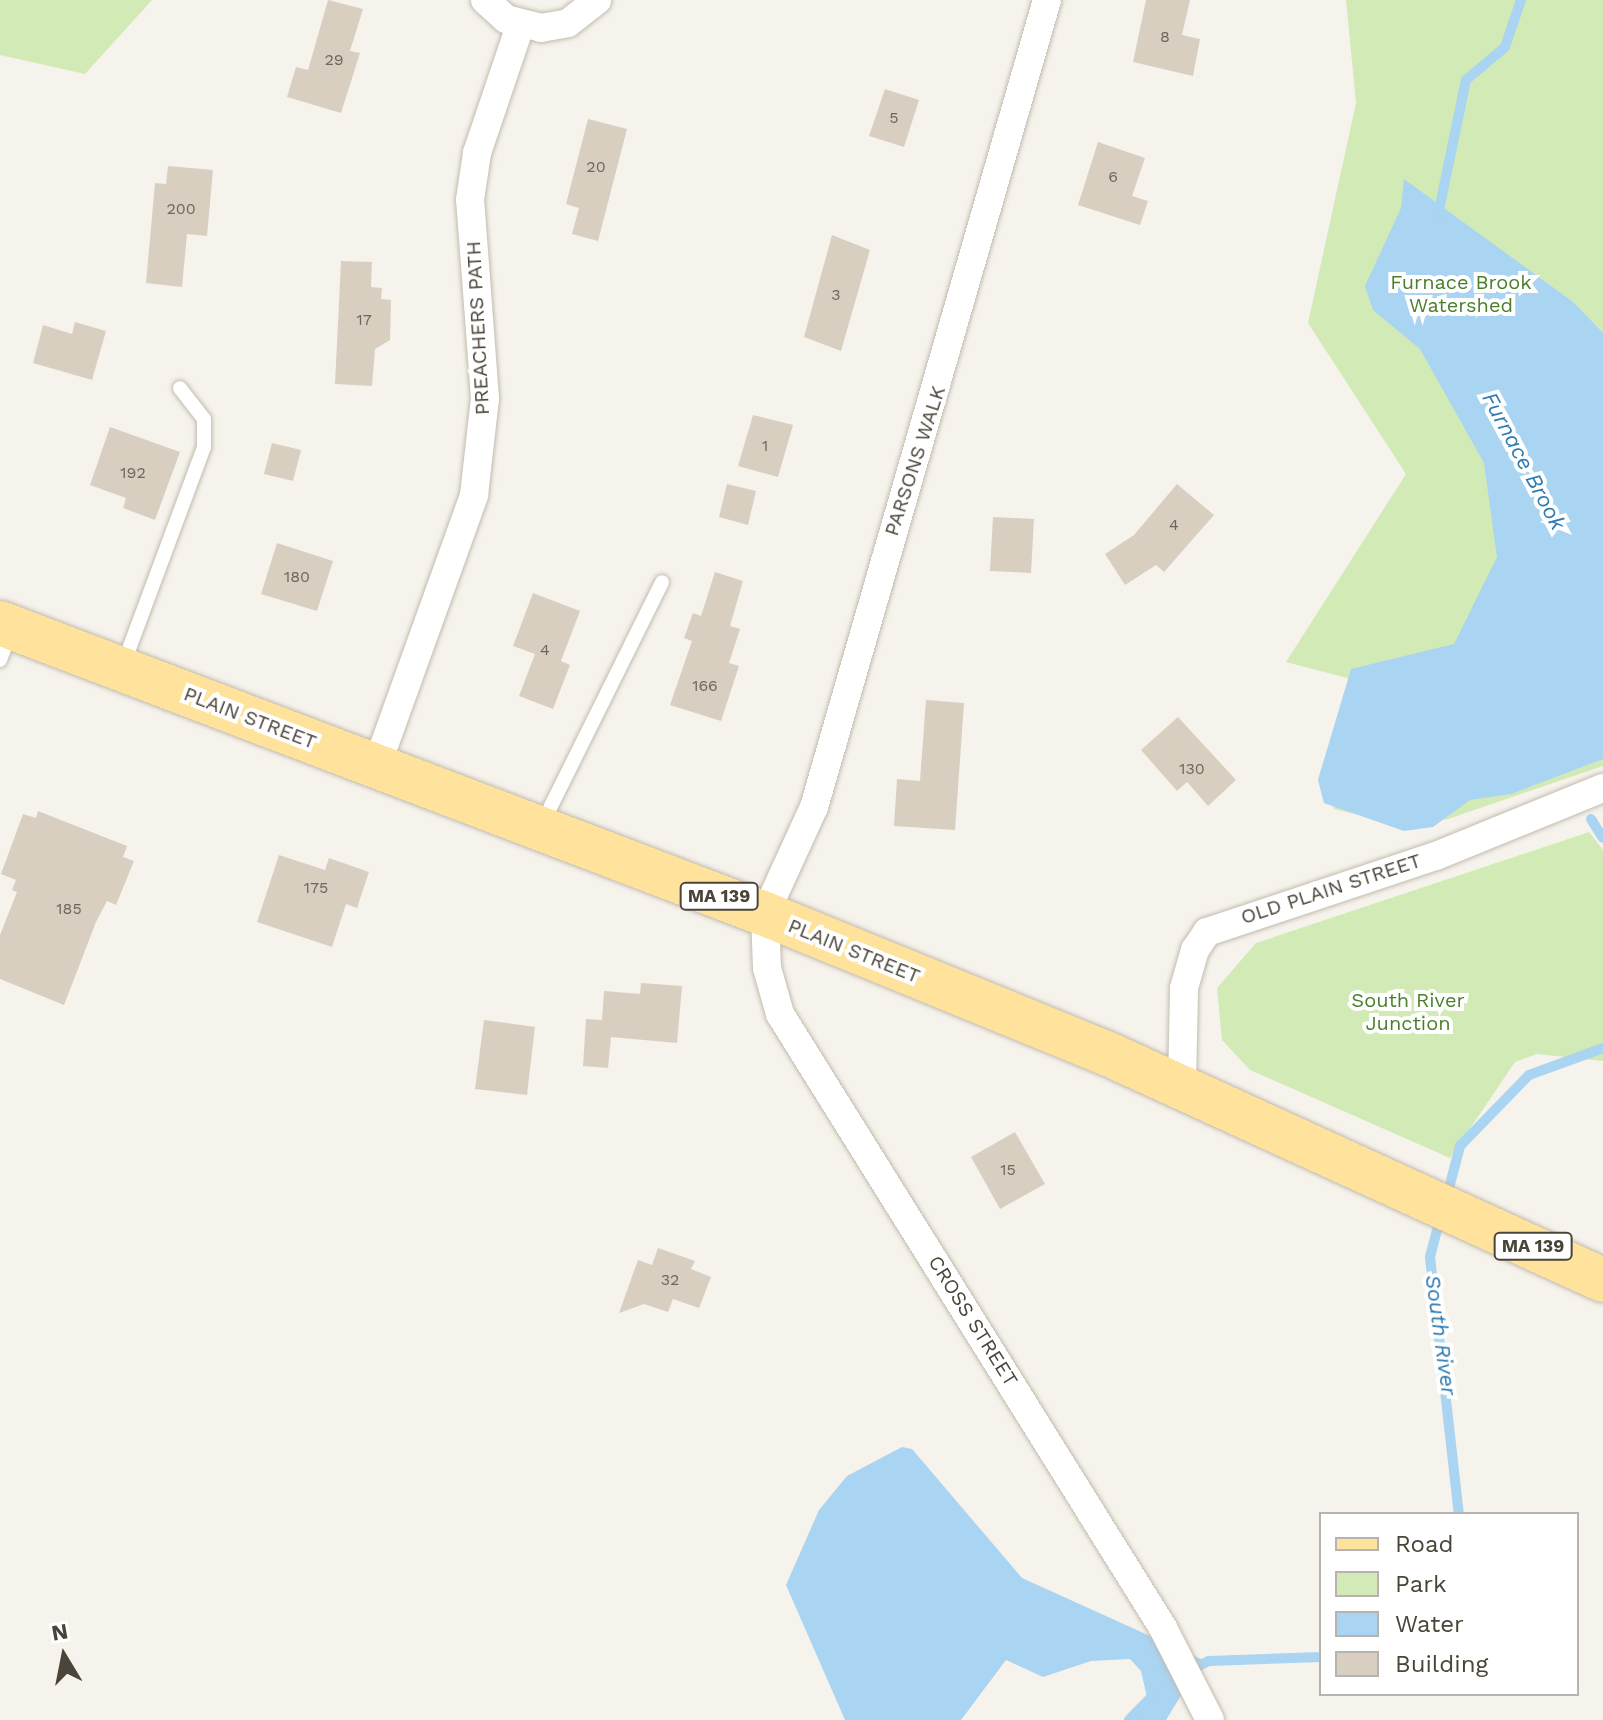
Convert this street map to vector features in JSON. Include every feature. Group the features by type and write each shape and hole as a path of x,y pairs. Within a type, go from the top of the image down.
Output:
{"main road":[{"name":"PLAIN STREET","path":"4,637 121,669 765,914 1182,1086 1445,1204 1603,1280"}],"street":[{"path":"485,0 520,26 568,23 597,0"},
{"name":"PARSONS WALK","path":"765,914 797,850 828,761 1047,0"},
{"name":"PREACHERS PATH","path":"377,765 474,495 485,398 470,200 477,153 520,26"},
{"name":"OLD PLAIN STREET","path":"1182,1086 1184,988 1195,950 1207,932 1436,856 1603,788"},
{"name":"CROSS STREET","path":"765,914 767,968 780,1014 1163,1628 1206,1711"}],"lane":[{"path":"121,669 204,447 204,419 180,388"},
{"path":"540,828 662,582"}],"green space":[{"path":"0,0 152,0 85,74 0,55"},
{"name":"Furnace Brook Watershed","path":"1346,0 1603,0 1603,766 1445,820 1435,810 1397,824 1334,809 1319,776 1351,679 1286,662 1406,474 1308,323 1356,103"},
{"name":"South River Junction","path":"1589,832 1603,850 1603,1061 1537,1054 1515,1062 1450,1158 1250,1070 1222,1040 1217,988 1256,943"}],"water":[{"path":"1404,179 1573,302 1603,333 1603,759 1511,794 1470,800 1433,827 1404,831 1324,803 1318,780 1351,669 1454,644 1497,557 1484,463 1420,349 1373,310 1365,286 1401,208"},
{"path":"902,1447 912,1449 1022,1578 1203,1660 1166,1720 1135,1720 1149,1706 1141,1671 1130,1659 1091,1661 1043,1677 1006,1660 961,1720 845,1720 786,1585 819,1510 847,1476"}],"building":[{"path":"328,0 363,9 350,51 360,53 341,113 287,97 296,67 308,70"},
{"path":"1146,0 1190,0 1182,35 1200,39 1193,76 1133,62"},
{"path":"885,89 919,100 904,147 869,136"},
{"path":"588,119 627,129 598,241 572,234 579,208 566,204"},
{"path":"1098,142 1145,158 1132,196 1148,201 1140,225 1078,205"},
{"path":"168,166 213,170 207,236 187,234 182,287 146,283 155,183 166,184"},
{"path":"832,235 870,250 841,351 804,337"},
{"path":"341,261 372,262 371,287 382,288 381,299 391,300 390,340 375,349 372,386 335,384"},
{"path":"75,322 106,331 92,380 33,363 43,325 72,334"},
{"path":"753,415 793,425 778,477 738,466"},
{"path":"110,427 180,452 155,520 123,508 126,498 90,485"},
{"path":"272,443 301,450 293,481 264,474"},
{"path":"727,484 756,491 748,525 719,517"},
{"path":"1177,484 1214,515 1164,572 1156,565 1125,585 1105,554 1134,535"},
{"path":"993,517 1034,519 1031,573 990,571"},
{"path":"277,543 333,561 317,611 261,594"},
{"path":"715,572 743,581 730,626 740,629 729,663 739,666 721,721 670,705 692,641 684,638 693,613 701,616"},
{"path":"533,593 580,611 561,661 570,665 553,709 519,696 535,654 513,646"},
{"path":"926,700 964,703 955,830 894,826 897,779 920,781"},
{"path":"1178,717 1236,780 1208,806 1187,782 1177,791 1141,750"},
{"path":"38,811 127,846 123,857 134,861 116,905 107,901 96,922 64,1005 0,979 0,935 17,892 12,890 16,880 1,874 23,814 36,818"},
{"path":"279,855 325,870 329,858 369,872 357,908 346,904 332,947 257,922"},
{"path":"641,983 682,986 677,1043 611,1037 608,1068 583,1066 586,1019 602,1020 604,991 640,994"},
{"path":"484,1020 535,1027 527,1095 475,1089"},
{"path":"1015,1132 1045,1184 1000,1209 971,1157"},
{"path":"658,1248 695,1261 691,1269 711,1277 699,1308 673,1299 668,1312 644,1304 619,1313 638,1260 652,1265"}],"waterway":[{"name":"Furnace Brook","path":"1438,215 1466,80 1505,47 1521,0"},
{"name":"Furnace Brook","path":"1591,819 1603,838"},
{"name":"South River","path":"1447,1196 1460,1146 1529,1075 1603,1048"},
{"name":"South River","path":"1441,1215 1430,1257 1459,1512"},
{"name":"South River","path":"1189,1671 1209,1661 1319,1657"},
{"name":"South River","path":"1129,1720 1155,1693"}]}
